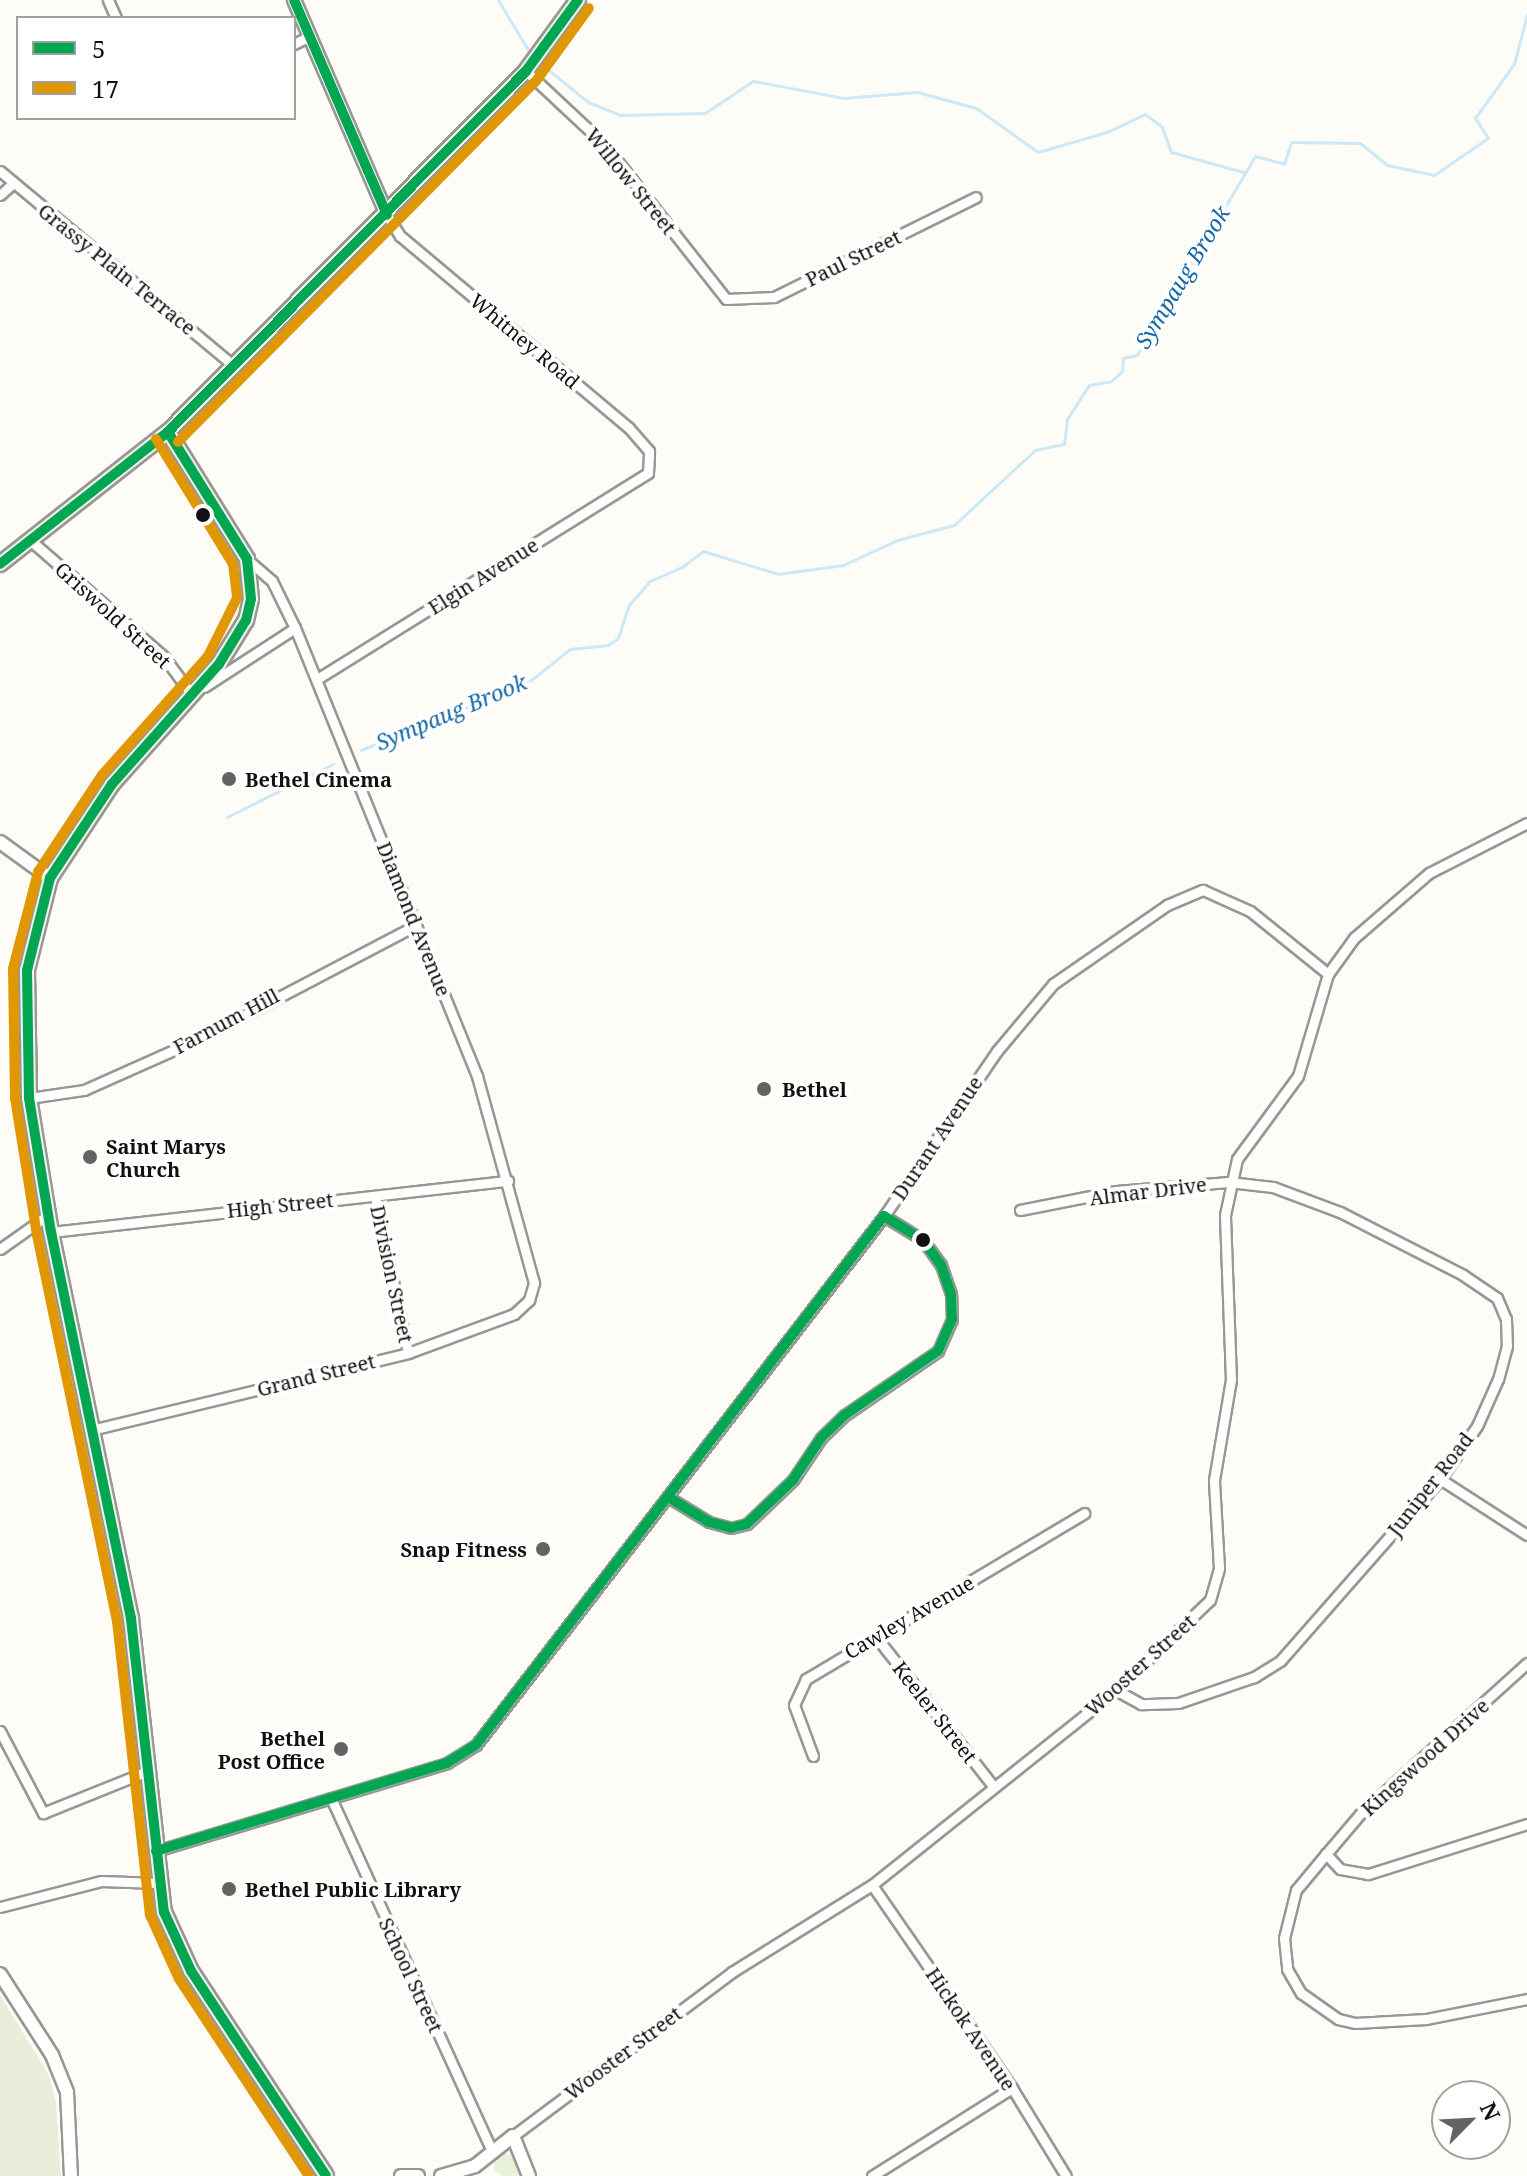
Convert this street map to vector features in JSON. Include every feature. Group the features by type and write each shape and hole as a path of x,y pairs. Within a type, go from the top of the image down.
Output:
{"main road":[{"path":"0,564 168,432 235,367 534,62 578,0"},
{"path":"168,432 247,559 251,599 246,620 219,664 112,784 50,878 27,970 29,1098 51,1232 95,1429 131,1619 150,1770 158,1883 172,1938 326,2176"}],"street":[{"path":"294,0 387,215"},
{"path":"296,43 310,36"},
{"name":"Willow Street","path":"534,62 604,144 726,299"},
{"name":"Grassy Plain Terrace","path":"0,171 11,185 235,367"},
{"path":"0,195 11,185"},
{"name":"Paul Street","path":"726,299 774,297 976,197"},
{"name":"Whitney Road","path":"387,215 400,236 629,428 649,451 648,473"},
{"name":"Elgin Avenue","path":"317,679 648,473"},
{"name":"Griswold Street","path":"30,540 164,657 189,696"},
{"name":"Diamond Avenue","path":"247,559 272,581 295,628 481,1088 534,1283 529,1300"},
{"path":"189,696 295,628"},
{"name":"Wooster Street","path":"475,2166 732,1972 872,1885 1116,1690 1198,1615 1216,1587 1214,1480 1231,1380 1225,1215 1229,1182 1248,1139 1298,1076 1328,974 1354,938 1429,873 1527,823"},
{"path":"0,842 50,878"},
{"name":"Durant Avenue","path":"331,1798 447,1763 476,1745 884,1216 997,1051 1053,984 1185,895 1203,890 1221,894 1328,974"},
{"name":"Farnum Hill","path":"29,1098 84,1090 201,1038 416,925"},
{"name":"High Street","path":"51,1232 508,1181"},
{"name":"Almar Drive","path":"1020,1210 1116,1191 1229,1182"},
{"name":"Juniper Road","path":"1116,1690 1141,1704 1178,1703 1254,1677 1280,1661 1440,1479 1477,1426 1498,1379 1507,1346 1506,1319 1497,1298 1448,1267 1301,1195 1229,1182"},
{"name":"Division Street","path":"375,1196 408,1353"},
{"path":"0,1249 48,1215"},
{"path":"668,1497 709,1522 731,1528 747,1524 793,1480 821,1438 845,1415 938,1351 952,1320 951,1294 941,1265 923,1240 884,1216"},
{"name":"Grand Street","path":"95,1429 408,1353 514,1314 529,1300"},
{"path":"1440,1479 1527,1535"},
{"name":"Cawley Avenue","path":"813,1756 799,1725 795,1692 806,1679 1084,1513"},
{"name":"Keeler Street","path":"877,1638 993,1786"},
{"name":"Kingswood Drive","path":"1527,1663 1360,1814 1296,1890 1284,1938 1287,1969 1301,1993 1320,2010 1355,2023 1412,2020 1527,1999"},
{"path":"0,1731 43,1813 150,1770"},
{"path":"156,1851 331,1798"},
{"name":"School Street","path":"331,1798 492,2152"},
{"path":"1326,1854 1340,1869 1368,1874 1527,1824"},
{"path":"0,1907 101,1881 158,1883"},
{"name":"Hickok Avenue","path":"872,1885 1012,2088 1066,2176"},
{"path":"0,1974 52,2055 67,2092 71,2176"},
{"path":"872,2176 1012,2088"},
{"path":"513,2136 529,2176"},
{"path":"441,2176 475,2166 488,2176"},
{"path":"401,2176 418,2176"}],"green space":[{"path":"0,1995 49,2075 56,2102 61,2176 0,2176"},
{"path":"505,2153 514,2156 522,2176 502,2176 494,2170 494,2161"}],"waterway":[{"path":"498,0 531,55"},
{"name":"Sympaug Brook","path":"361,750 530,681 570,649 608,645 618,638 629,605 650,581 682,567 703,551 778,574 843,565 897,540 954,525 1035,450 1064,444 1067,419 1089,385 1111,381 1122,371 1123,358 1137,355 1255,156 1284,164 1291,142 1360,143 1387,165 1434,175 1488,138 1475,118 1514,64 1527,14"},
{"path":"540,63 588,102 621,115 705,113 753,81 844,98 917,92 976,108 1038,152 1107,132 1145,114 1162,127 1171,152 1243,172"},
{"name":"Sympaug Brook","path":"227,817 333,764"}],"transit line":[{"name":"5","path":"294,0 387,215"},
{"name":"5","path":"0,564 168,432 526,71 578,0"},
{"name":"17","path":"178,442 536,81 589,8"},
{"name":"5","path":"168,432 247,559 251,599 246,620 219,664 112,784 50,878 27,970 29,1098 51,1232 131,1619 164,1912 191,1971 326,2176"},
{"name":"17","path":"156,439 233,564 237,598 208,656 102,775 38,872 13,969 15,1098 37,1235 117,1621 150,1915 179,1979 309,2176"},
{"name":"5","path":"668,1497 709,1522 731,1528 747,1524 793,1480 821,1438 845,1415 938,1351 952,1320 951,1294 941,1265 923,1240 884,1216"},
{"name":"5","path":"156,1851 447,1763 476,1745 884,1216"}],"place":[{"name":"Bethel Cinema","path":"229,779"},
{"name":"Bethel","path":"764,1089"},
{"name":"Saint Marys Church","path":"90,1157"},
{"name":"Snap Fitness","path":"543,1549"},
{"name":"Bethel Post Office","path":"341,1749"},
{"name":"Bethel Public Library","path":"229,1889"}]}
